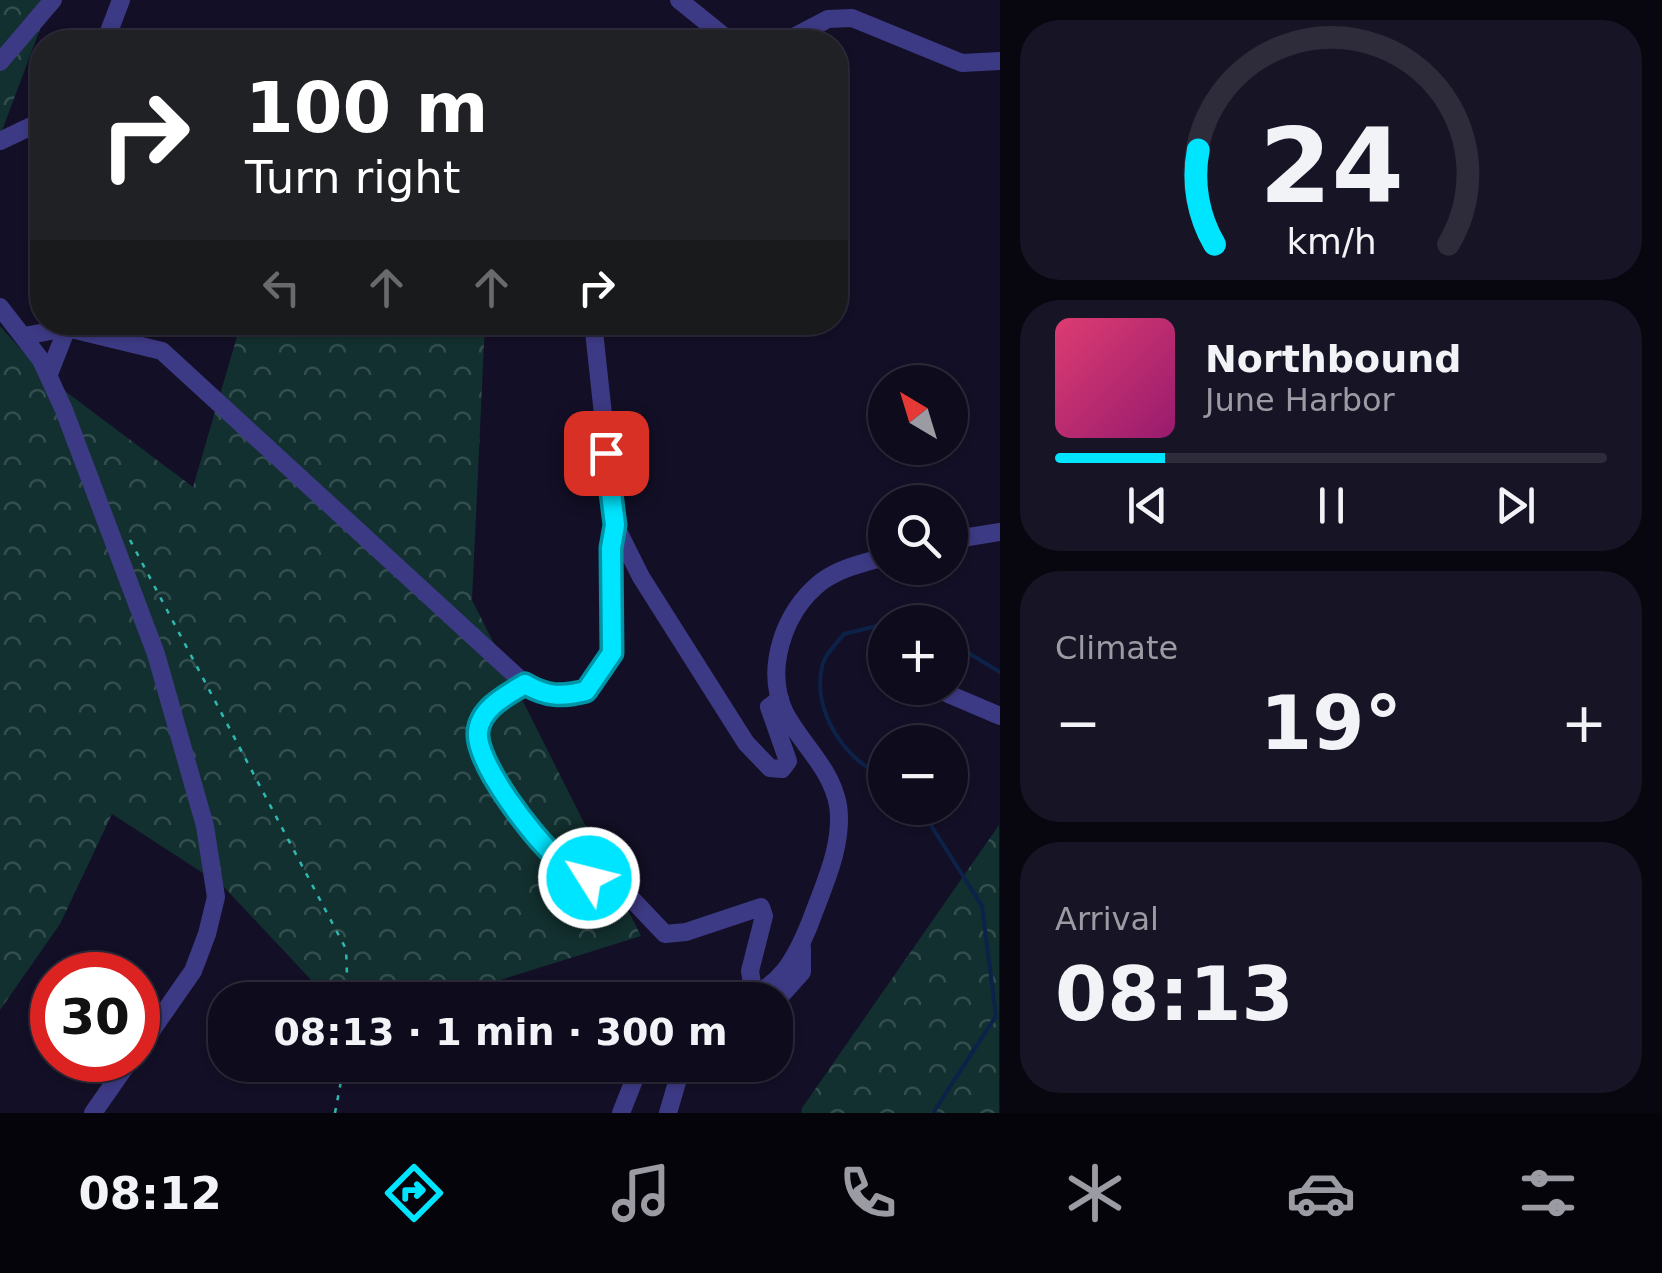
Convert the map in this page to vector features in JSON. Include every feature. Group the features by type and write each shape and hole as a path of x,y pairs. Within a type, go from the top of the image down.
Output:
{"street":[{"path":"0,62 53,0"},
{"path":"110,30 121,0"},
{"path":"679,0 715,30"},
{"path":"807,30 828,19 852,18 962,64 1000,61"},
{"path":"0,141 30,127"},
{"path":"0,307 49,374 156,654 205,826 216,896 192,970 160,1017"},
{"path":"24,336 30,335"},
{"path":"49,374 64,335"},
{"path":"97,335 162,351 525,684 542,694 563,697 586,691 602,674 612,653 611,548 615,525 594,335"},
{"path":"615,525 696,666 746,743 770,768 782,768 788,761 769,707 780,699"},
{"path":"968,536 998,529"},
{"path":"772,982 786,973 802,944 834,852 838,809 830,780 780,699 776,674 779,649 797,608 834,574 868,563"},
{"path":"525,684 490,706 477,730 480,752 491,775 555,856 626,894 665,934 686,932 761,908 764,916 749,982"},
{"path":"968,702 1000,716"},
{"path":"793,982 802,972 802,944"},
{"path":"93,1113 115,1082"},
{"path":"621,1113 633,1082"},
{"path":"668,1113 677,1082"}],"path":[{"path":"127,533 346,948 347,982"},
{"path":"334,1113 340,1082"}],"green space":[{"path":"0,0 51,0 40,30 30,30 30,56 0,136"},
{"path":"0,326 45,376 193,487 237,335 484,335 472,600 641,936 494,982 313,982 223,886 112,814 60,924 40,952 30,952 30,967 0,1010"},
{"path":"999,825 999,1113 801,1113 802,1108"}],"waterway":[{"path":"868,628 844,634 825,658 820,684 827,717 835,732 868,767"},
{"path":"968,653 1000,672"},
{"path":"931,825 982,906 996,1016 933,1113"}],"route":[{"path":"589,878 555,856 491,775 480,752 477,730 490,706 525,684 542,694 563,697 586,691 602,674 612,653 615,606 611,548 615,525 606,453"}]}
